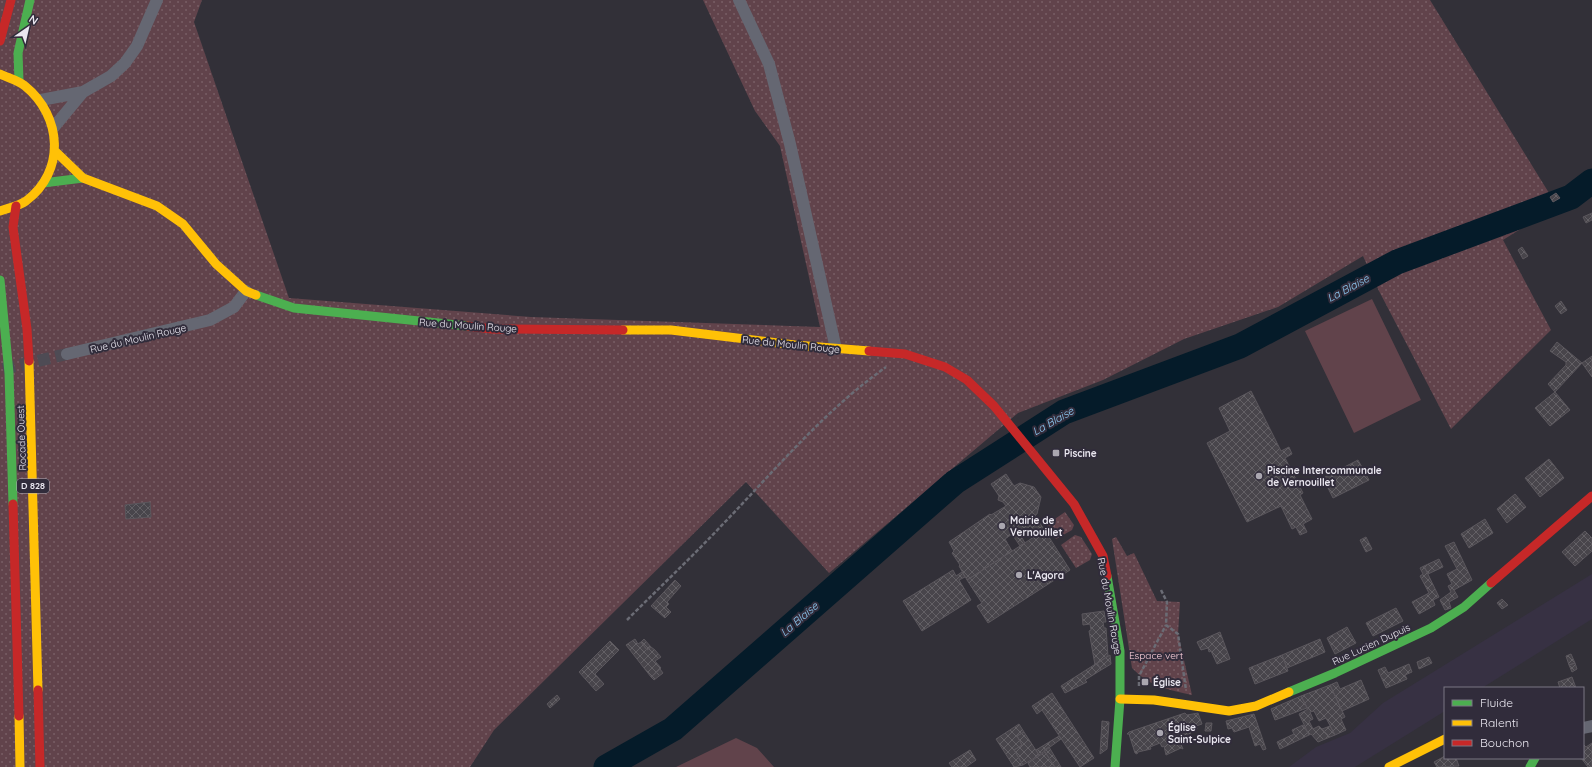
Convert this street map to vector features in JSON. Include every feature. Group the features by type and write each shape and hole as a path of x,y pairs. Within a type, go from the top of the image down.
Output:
{"street":[{"path":"0,41 11,0"},
{"path":"19,82 18,53 30,0"},
{"path":"40,100 83,92 111,76 125,63 138,46 157,0"},
{"path":"739,0 769,64 790,144 836,349"},
{"path":"0,74 19,82 40,100 51,117 54,127 55,151 49,173 43,183 31,196 16,206 0,211"},
{"path":"54,127 83,92"},
{"name":"Rue du Moulin Rouge","path":"55,151 83,178 157,206 183,224 216,264 246,291 269,301 294,308 492,329 671,330 836,349 905,354 945,367 967,380 994,406 1030,449 1074,504 1090,530 1103,556 1120,651 1120,699 1115,767"},
{"name":"Rue du Moulin Rouge","path":"43,183 83,178"},
{"name":"Rocade Ouest","path":"16,206 13,227 27,329 30,369 40,767"},
{"name":"Rocade Ouest","path":"0,280 9,373 20,767"},
{"name":"Rue du Moulin Rouge","path":"67,354 210,320 234,307 246,291"},
{"name":"Rue Lucien Dupuis","path":"1120,699 1154,700 1229,711 1256,706 1335,673 1431,628 1464,607 1592,496"},
{"path":"1389,767 1444,740"}],"path":[{"path":"627,620 724,524 792,452 870,379 887,367"},
{"path":"1138,700 1139,676 1166,625 1167,602 1161,590"},
{"path":"1166,625 1178,634 1188,704"}],"shaded area":[{"path":"1592,574 1592,619 1484,687 1444,687 1444,712 1355,767 1289,767 1316,747 1350,733 1383,703"}],"green space":[{"path":"0,0 202,0 194,22 289,298 531,317 820,327 780,146 755,111 703,0 1430,0 1557,206 1503,240 1551,330 1451,429 1379,291 1363,256 1278,307 1184,339 1103,380 1018,413 829,573 746,482 494,730 470,767 0,767"},
{"path":"1372,299 1421,400 1354,433 1305,331"},
{"path":"1065,512 1074,525 1072,530 1056,539 1046,525"},
{"path":"1075,535 1081,537 1092,554 1090,560 1076,568 1061,545"},
{"name":"Espace vert","path":"1116,537 1127,556 1134,553 1157,601 1180,602 1178,634 1192,695 1167,689 1152,683 1132,668 1112,539"},
{"path":"736,738 757,748 774,767 676,767"}],"building":[{"path":"1556,193 1560,198 1553,202 1550,197"},
{"path":"1592,213 1592,220 1586,223 1583,217"},
{"path":"1522,247 1528,256 1523,259 1518,250"},
{"path":"1561,301 1567,310 1561,314 1555,306"},
{"path":"1557,342 1582,363 1555,392 1548,384 1566,365 1566,362 1550,351"},
{"path":"1592,356 1592,377 1582,363"},
{"name":"Piscine Intercommunale de Vernouillet","path":"1251,391 1281,451 1289,447 1292,454 1285,458 1303,493 1300,495 1312,519 1303,524 1307,532 1300,535 1296,527 1292,529 1281,506 1247,522 1207,443 1230,431 1219,408"},
{"path":"1555,392 1570,410 1550,426 1535,408"},
{"path":"1549,459 1564,478 1540,497 1525,478"},
{"path":"1358,460 1369,480 1333,498 1323,478"},
{"name":"Mairie de Vernouillet","path":"1006,474 1014,486 1020,483 1034,487 1041,497 1037,514 1035,515 1038,520 1025,530 1021,529 1018,531 1025,543 1020,546 1012,534 1005,539 1012,551 967,580 952,553 954,551 949,542 990,514 991,515 1006,506 1003,502 998,500 999,496 991,484"},
{"path":"1515,494 1526,507 1507,523 1497,509"},
{"path":"150,502 151,517 126,519 125,505"},
{"path":"1485,519 1493,533 1469,548 1461,534"},
{"name":"L'Agora","path":"1038,520 1070,570 988,623 977,606 982,603 967,580 1037,535 1030,525"},
{"path":"1585,531 1592,538 1592,551 1575,566 1562,552"},
{"path":"1366,537 1372,549 1366,552 1360,540"},
{"path":"1454,542 1472,580 1454,590 1458,597 1449,602 1451,608 1445,610 1440,600 1451,592 1448,586 1452,584 1447,574 1457,569 1445,546"},
{"path":"1439,559 1443,567 1428,574 1424,566"},
{"path":"1424,566 1439,597 1433,600 1435,605 1419,614 1412,602 1429,593 1420,576 1423,574 1420,568"},
{"path":"953,570 956,576 962,572 965,577 959,580 971,600 922,631 903,601"},
{"path":"675,580 681,586 667,602 669,604 666,607 671,612 665,618 651,606"},
{"path":"1502,599 1508,605 1502,609 1497,603"},
{"path":"1396,608 1403,621 1373,636 1366,623"},
{"path":"1104,611 1106,622 1103,622 1104,628 1106,628 1108,656 1095,665 1089,631 1091,630 1090,624 1083,625 1082,614"},
{"path":"1347,627 1356,643 1335,654 1327,638"},
{"path":"1220,632 1230,659 1217,664 1211,651 1209,652 1208,648 1201,650 1197,642"},
{"path":"635,639 638,644 641,642 647,650 651,647 661,657 655,661 661,668 651,677 626,645"},
{"path":"644,639 651,647 647,650 641,642"},
{"path":"1320,639 1325,652 1287,668 1282,655"},
{"path":"610,641 619,650 595,674 604,684 596,691 579,672"},
{"path":"1571,654 1575,663 1569,665 1566,656"},
{"path":"1110,655 1111,664 1101,670 1097,663"},
{"path":"1282,655 1288,671 1255,684 1249,668"},
{"path":"1429,657 1432,663 1419,669 1417,662"},
{"path":"1097,663 1101,670 1085,680 1087,682 1065,693 1061,686"},
{"path":"1575,663 1577,669 1572,672 1569,665"},
{"path":"1409,664 1412,672 1405,675 1407,679 1386,688 1378,670 1385,667 1388,673"},
{"path":"660,669 663,673 654,680 651,677"},
{"path":"1572,677 1576,687 1560,687 1558,682"},
{"path":"1361,680 1369,699 1342,711 1330,685 1337,682 1340,689"},
{"path":"1330,685 1345,717 1341,719 1346,730 1335,735 1326,718 1319,721 1314,711 1310,712 1313,719 1309,721 1313,729 1319,726 1330,737 1318,742 1311,734 1309,735 1299,714 1308,709 1301,696"},
{"path":"1052,693 1094,758 1080,767 1042,710 1037,714 1032,706"},
{"path":"557,695 560,699 550,708 547,704"},
{"path":"1301,696 1307,708 1275,720 1271,709"},
{"name":"Église Saint-Sulpice","path":"1185,713 1187,715 1198,713 1202,724 1196,726 1197,729 1190,732 1191,739 1180,742 1183,749 1181,748 1166,755 1164,746 1162,747 1160,743 1150,747 1151,749 1138,752 1137,754 1135,753 1129,734 1127,734 1129,732"},
{"path":"1254,714 1266,749 1263,750 1260,744 1255,746 1249,727 1234,732 1232,728 1228,729 1226,721"},
{"path":"1102,721 1109,722 1107,749 1100,754"},
{"path":"1206,723 1212,723 1211,731 1205,731"},
{"path":"1019,724 1024,732 1017,736 1022,745 1014,750 1023,765 1014,767 996,739"},
{"path":"1303,725 1309,735 1280,749 1277,742 1294,734 1292,730"},
{"path":"1330,726 1335,735 1330,737 1322,729"},
{"path":"1024,732 1039,755 1023,765 1014,750 1022,745 1017,736"},
{"path":"1059,736 1061,739 1039,755 1036,750"},
{"path":"1592,743 1592,767 1588,767 1582,759 1584,759 1584,745 1586,747"},
{"path":"1049,747 1061,767 1055,767 1045,752 1044,750"},
{"path":"970,750 976,760 966,767 952,767 949,763"},
{"path":"1045,752 1055,767 1030,767 1028,763"},
{"path":"1444,757 1444,759 1456,759 1459,766 1437,767 1434,762"}],"waterway":[{"name":"La Blaise","path":"606,767 673,729 955,482 1064,412 1240,346 1397,262 1571,197 1592,181"}],"tunnel":[{"path":"3,369 67,354"}],"traffic: fast":[{"path":"19,81 18,53 30,0"},
{"path":"43,183 83,178"},
{"path":"0,280 9,373 13,504"},
{"path":"256,295 294,308 467,326"},
{"path":"1107,576 1120,651 1120,699 1115,767"},
{"path":"1289,692 1335,673 1431,628 1464,607 1491,583"},
{"path":"1530,767 1534,759"}],"traffic: slow":[{"path":"0,74 22,84 37,98 46,112 52,128 54,144 53,159 48,175 39,189 23,203 0,211"},
{"path":"55,151 83,178 157,206 183,224 216,264 246,291 256,295"},
{"path":"623,330 671,330 795,345 869,351"},
{"path":"29,361 38,690"},
{"path":"1120,699 1154,700 1229,711 1256,706 1289,692"},
{"path":"19,716 20,767"},
{"path":"1389,767 1444,740"}],"traffic: jam":[{"path":"0,41 11,0"},
{"path":"16,206 13,227 27,329 29,361"},
{"path":"467,326 492,329 623,330"},
{"path":"869,351 905,354 945,367 967,380 994,406 1074,504 1103,556 1107,576"},
{"path":"1491,583 1592,496"},
{"path":"13,504 19,716"},
{"path":"38,690 40,767"}],"place":[{"name":"Piscine","path":"1056,453"},
{"name":"Piscine Intercommunale de Vernouillet","path":"1259,476"},
{"name":"Mairie de Vernouillet","path":"1002,526"},
{"name":"L'Agora","path":"1019,575"},
{"name":"Église","path":"1145,682"},
{"name":"Église Saint-Sulpice","path":"1160,733"}]}
